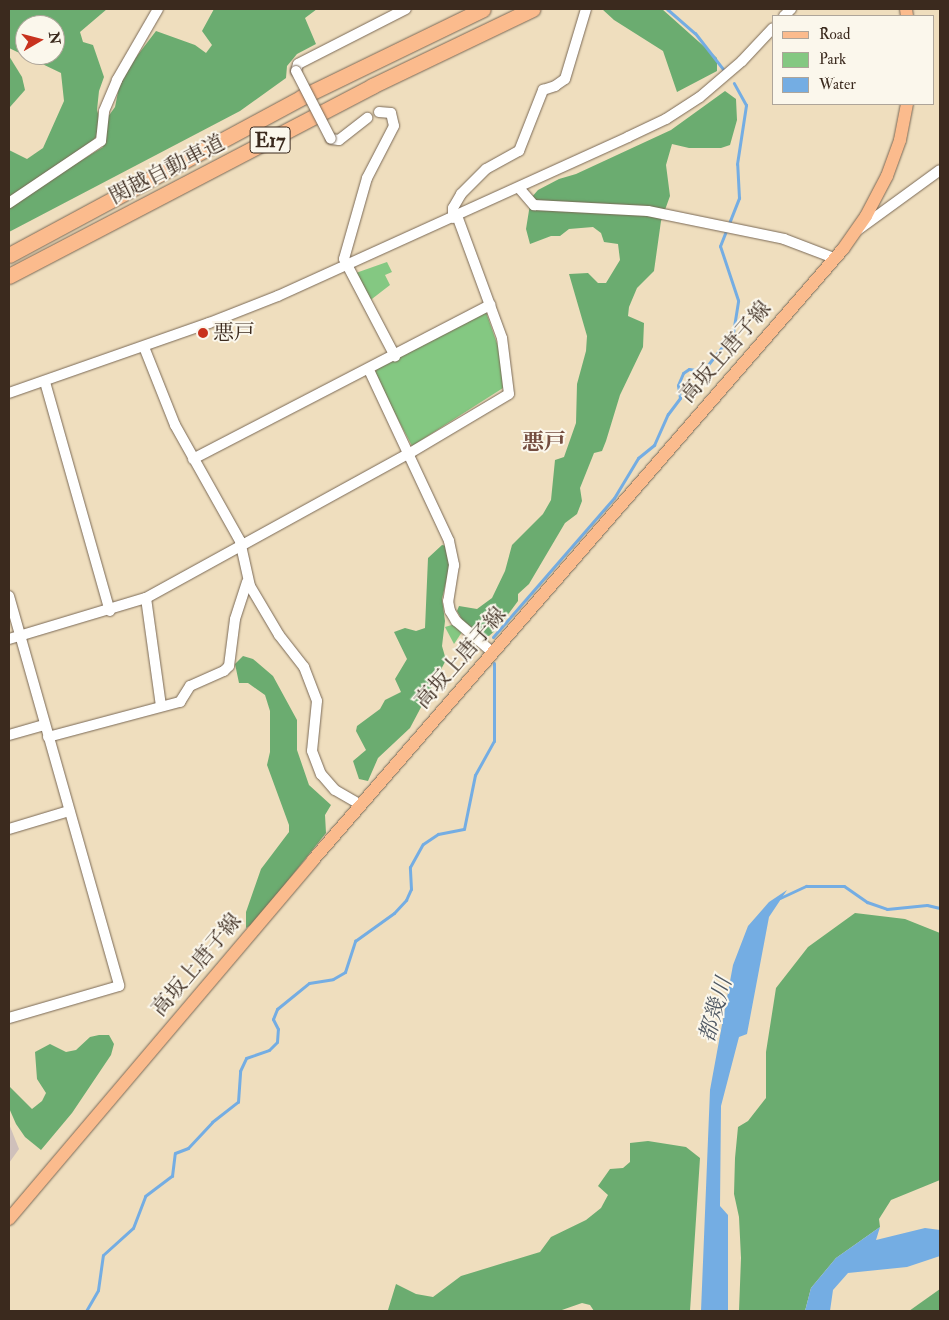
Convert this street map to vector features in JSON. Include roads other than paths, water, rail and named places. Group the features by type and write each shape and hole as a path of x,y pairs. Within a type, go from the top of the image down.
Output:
{"highway":[{"name":"関越自動車道","path":"9,255 302,97 483,9"},
{"name":"関越自動車道","path":"9,276 372,86 533,9"}],"main road":[{"name":"高坂上唐子線","path":"9,1219 360,805 855,232 887,176 900,140 907,105"}],"street":[{"path":"9,203 101,141 104,112 117,80 158,9"},
{"path":"367,118 339,140 331,139 296,71 298,64 406,9"},
{"path":"9,639 110,611 146,598 410,453 509,394 503,344 453,208 461,194 486,169 519,152 543,90 555,86 564,79 586,9"},
{"path":"9,393 209,324 345,266 519,188 686,107 721,80 772,29"},
{"path":"379,112 391,113 394,126 367,178 344,250 345,266 395,356"},
{"path":"855,232 940,170"},
{"path":"519,188 534,205 648,211 784,239 834,258"},
{"path":"193,459 369,370 490,305"},
{"path":"144,347 175,425 242,546 247,582 279,636 304,667 318,708 312,751 321,774 335,790 360,805"},
{"path":"369,370 410,453 454,555 448,601 450,611 492,652"},
{"path":"45,382 110,611"},
{"path":"48,737 180,702 190,686 212,678 228,666 234,626 247,582"},
{"path":"9,596 119,986 9,1018"},
{"path":"146,598 161,706"},
{"path":"9,735 44,725"},
{"path":"9,829 69,811"}],"water":[{"path":"787,890 769,917 747,1034 739,1037 721,1106 720,1206 728,1215 728,1311 701,1311 710,1090 733,965 748,926 769,902"},
{"path":"880,1227 876,1240 925,1228 940,1230 940,1256 907,1267 848,1273 833,1290 830,1311 805,1311 811,1288 836,1258"}],"waterway":[{"path":"667,9 695,33 723,69"},
{"path":"493,637 614,498 638,458 654,445 668,414 680,398 678,385 683,373 689,369 703,371 733,333 738,300 720,246 739,198 737,164 746,105 734,83"},
{"path":"86,1311 98,1290 103,1255 133,1228 145,1196 172,1176 175,1153 188,1148 212,1122 238,1102 240,1071 246,1058 269,1050 277,1042 278,1029 273,1019 277,1009 309,983 333,979 345,972 355,941 394,913 406,900 411,889 410,867 423,844 438,834 464,829 475,775 494,741 494,663"},
{"name":"都幾川","path":"780,898 806,886 844,886 867,902 887,909 927,905 940,908"}],"place":[{"name":"悪戸","path":"203,333"}],"district":[{"name":"悪戸","path":"544,443"}]}
